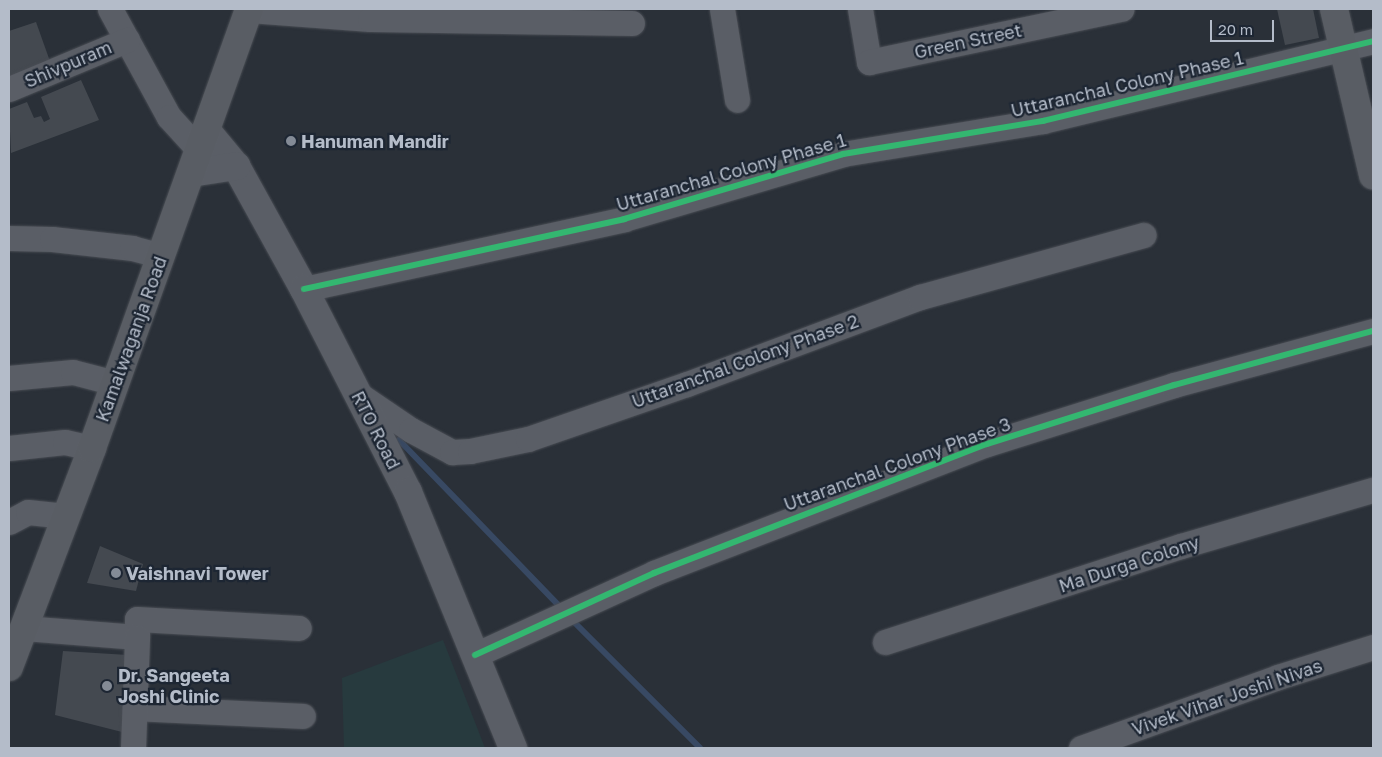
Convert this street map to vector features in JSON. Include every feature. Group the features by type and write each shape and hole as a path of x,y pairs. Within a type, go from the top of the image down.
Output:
{"main road":[{"name":"Kamalwaganja Road","path":"9,667 92,448 249,9"},
{"path":"1334,9 1373,175"}],"street":[{"path":"110,9 175,126 199,151 236,166"},
{"path":"249,9 370,19 632,22"},
{"path":"722,9 737,100"},
{"name":"Green Street","path":"860,9 869,62 1121,9"},
{"name":"Shivpuram","path":"9,89 127,40"},
{"name":"Uttaranchal Colony Phase 1","path":"304,289 624,219 843,154 1043,121 1373,41"},
{"name":"RTO Road","path":"199,151 236,166 304,289 408,492 513,748"},
{"name":"Uttaranchal Colony Phase 2","path":"358,394 411,430 452,452 470,451 528,439 678,388 920,296 1144,235"},
{"path":"9,238 52,239 132,248 161,256"},
{"name":"Uttaranchal Colony Phase 3","path":"475,655 654,573 987,444 1174,385 1373,331"},
{"path":"9,378 73,372 115,383"},
{"path":"9,448 65,442 92,448"},
{"name":"Ma Durga Colony","path":"885,642 1181,546 1373,490"},
{"path":"9,522 28,512 66,516"},
{"path":"132,748 138,618 299,628"},
{"path":"24,628 137,637"},
{"name":"Vivek Vihar Joshi Nivas","path":"1081,748 1278,677 1373,647"},
{"path":"135,708 303,716"}],"green space":[{"path":"443,640 485,748 344,748 342,678"}],"building":[{"path":"1277,9 1313,9 1319,38 1285,45"},
{"path":"36,22 52,67 9,80 9,31"},
{"path":"81,80 99,120 11,153 9,109 27,102 34,118 41,116 44,122 50,119 41,97"},
{"name":"Vaishnavi Tower","path":"100,546 143,564 136,591 87,583"},
{"path":"63,651 128,655 122,732 55,715"}],"waterway":[{"path":"399,440 561,608"},
{"path":"572,620 700,748"}],"cycle path":[{"path":"304,289 624,219 843,154 1043,121 1373,41"},
{"path":"475,655 654,573 987,444 1174,385 1373,331"}],"place":[{"name":"Hanuman Mandir","path":"291,141"},
{"name":"Vaishnavi Tower","path":"116,573"},
{"name":"Dr. Sangeeta Joshi Clinic","path":"107,686"}]}
